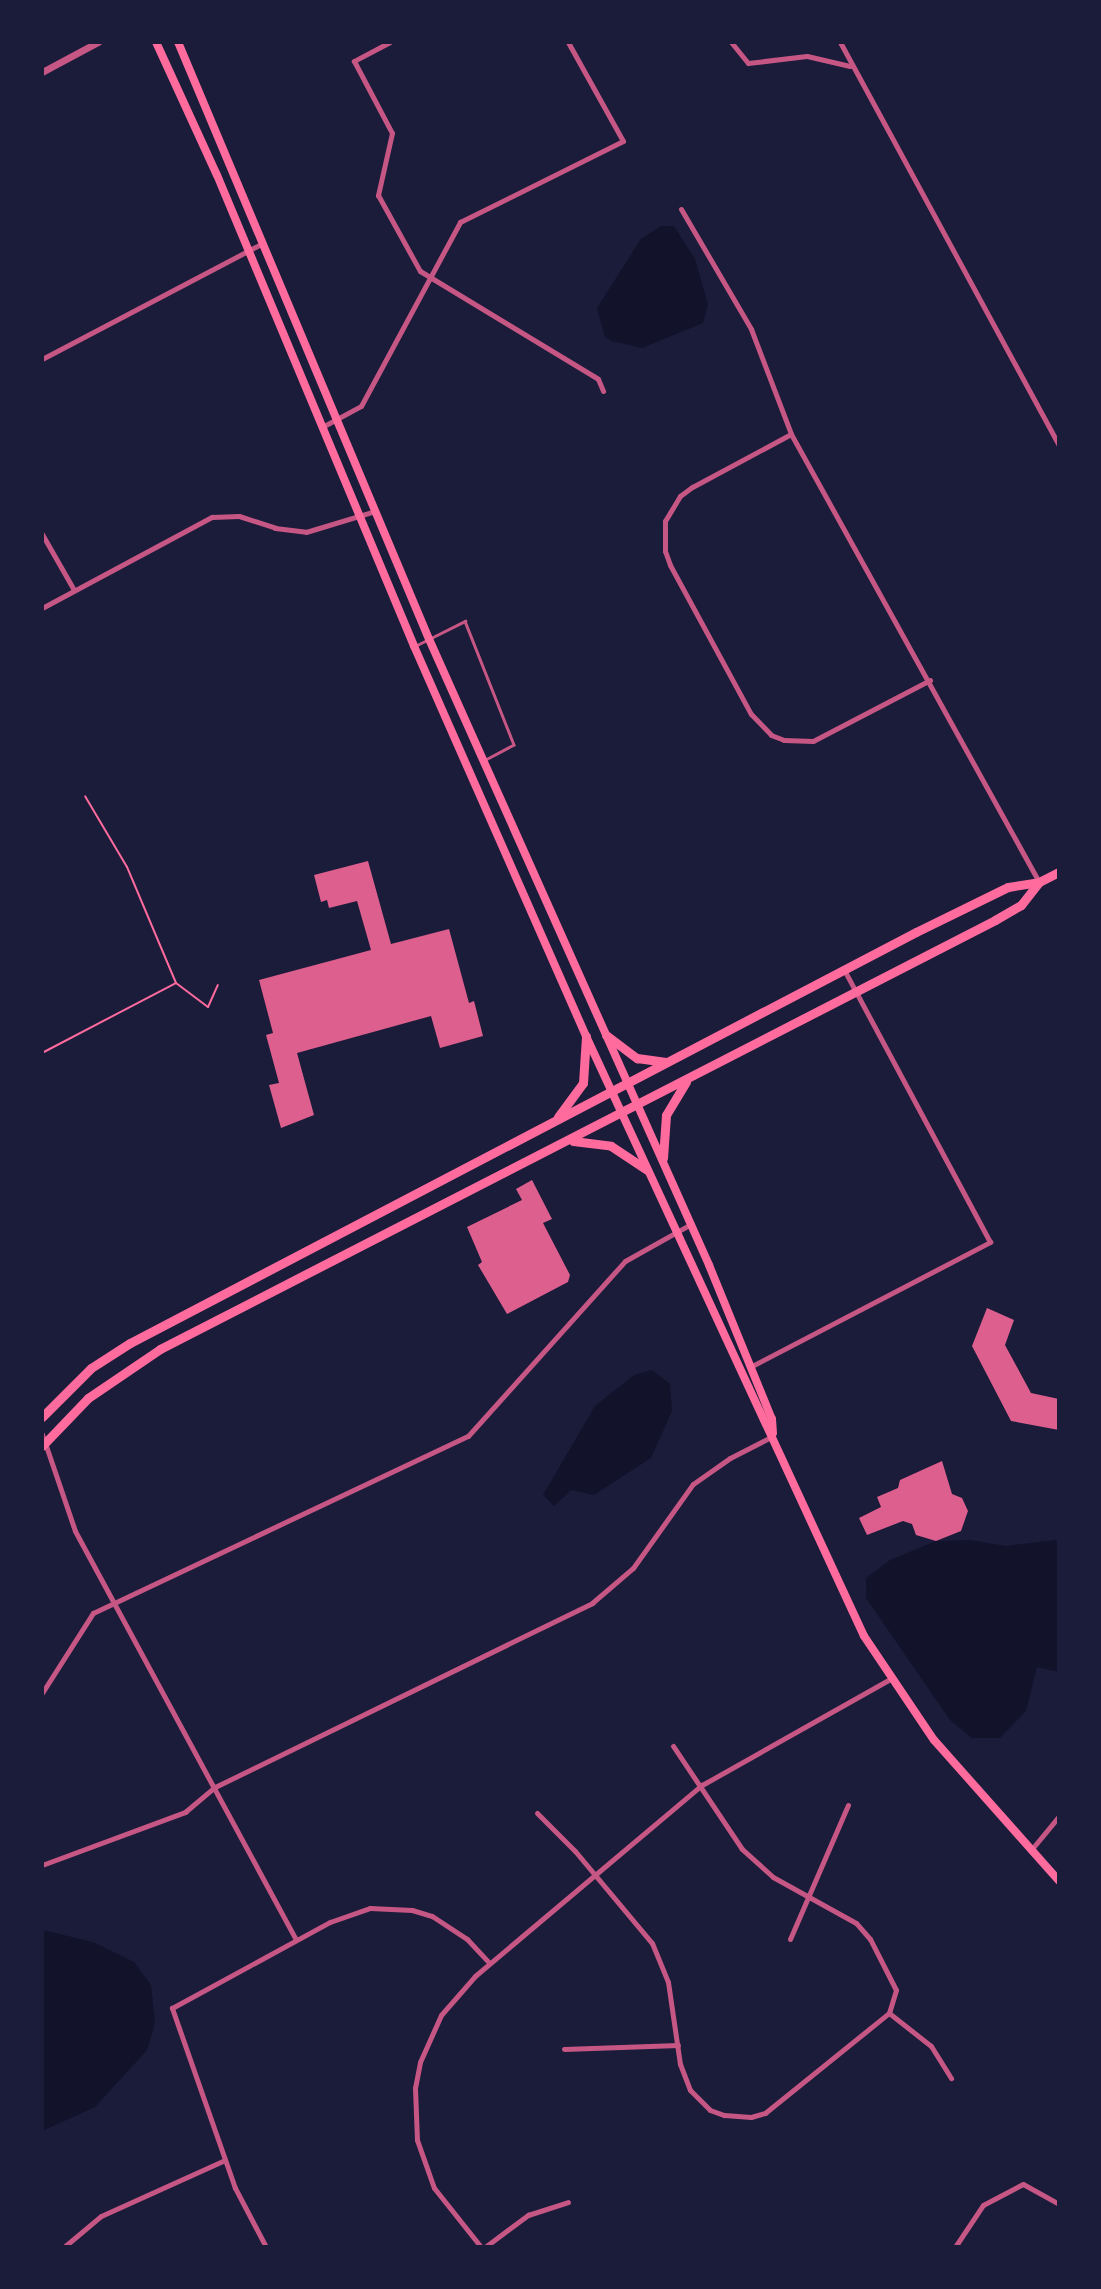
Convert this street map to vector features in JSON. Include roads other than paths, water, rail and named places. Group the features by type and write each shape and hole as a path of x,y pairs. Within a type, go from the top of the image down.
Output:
{"main road":[{"path":"156,42 248,250 414,646 586,1036 738,1373 774,1436 853,1612 890,1679 934,1740 1059,1881"},
{"path":"178,42 429,639 663,1158 752,1366 772,1419 774,1436"},
{"path":"42,1417 91,1368 130,1343 844,970 1008,887 1039,883 1059,872"},
{"path":"43,1441 105,1384 160,1349 856,993 1021,905 1039,883"},
{"path":"606,1035 637,1058 668,1062"},
{"path":"556,1119 583,1083 586,1036"},
{"path":"663,1158 666,1115 687,1080"},
{"path":"571,1141 611,1146 647,1170"}],"street":[{"path":"42,72 98,42"},
{"path":"390,42 354,61 392,133 378,195 420,271 598,379 603,391"},
{"path":"322,427 361,407 432,280 460,222 623,141 568,42"},
{"path":"731,42 748,63 807,56 850,66"},
{"path":"840,42 850,66 1059,446"},
{"path":"681,209 751,329 791,434 930,680 1039,883"},
{"path":"42,359 263,243"},
{"path":"791,434 692,487 665,521 663,536 670,565 751,714 771,735 799,743 813,741 930,680"},
{"path":"42,608 212,517 239,516 275,528 306,532 360,518 374,511"},
{"path":"42,534 74,590"},
{"path":"738,1373 990,1242 844,970"},
{"path":"42,1693 93,1613 468,1436 625,1261 691,1224"},
{"path":"42,1865 185,1812 215,1787 592,1603 633,1568 693,1484 730,1458 774,1436"},
{"path":"43,1441 75,1531 116,1600 296,1939"},
{"path":"568,2202 528,2215 483,2247 448,2210 428,2177 414,2114 417,2075 429,2038 456,1994 489,1963 702,1785 890,1679"},
{"path":"537,1813 597,1875 640,1926 661,1962 690,2090 710,2110 723,2115 751,2117 765,2113 890,2013 895,1990 870,1939 838,1910 809,1896 757,1864 673,1746"},
{"path":"790,1940 848,1805"},
{"path":"1031,1850 1059,1816"},
{"path":"266,2247 225,2160 172,2008 296,1939 359,1911 412,1910 451,1926 489,1963"},
{"path":"890,2013 931,2046 951,2078"},
{"path":"564,2049 678,2045"},
{"path":"64,2247 83,2227 101,2216 225,2160"},
{"path":"955,2247 983,2204 1023,2183 1059,2204"}],"lane":[{"path":"414,646 465,621 513,745 483,761"}]}
